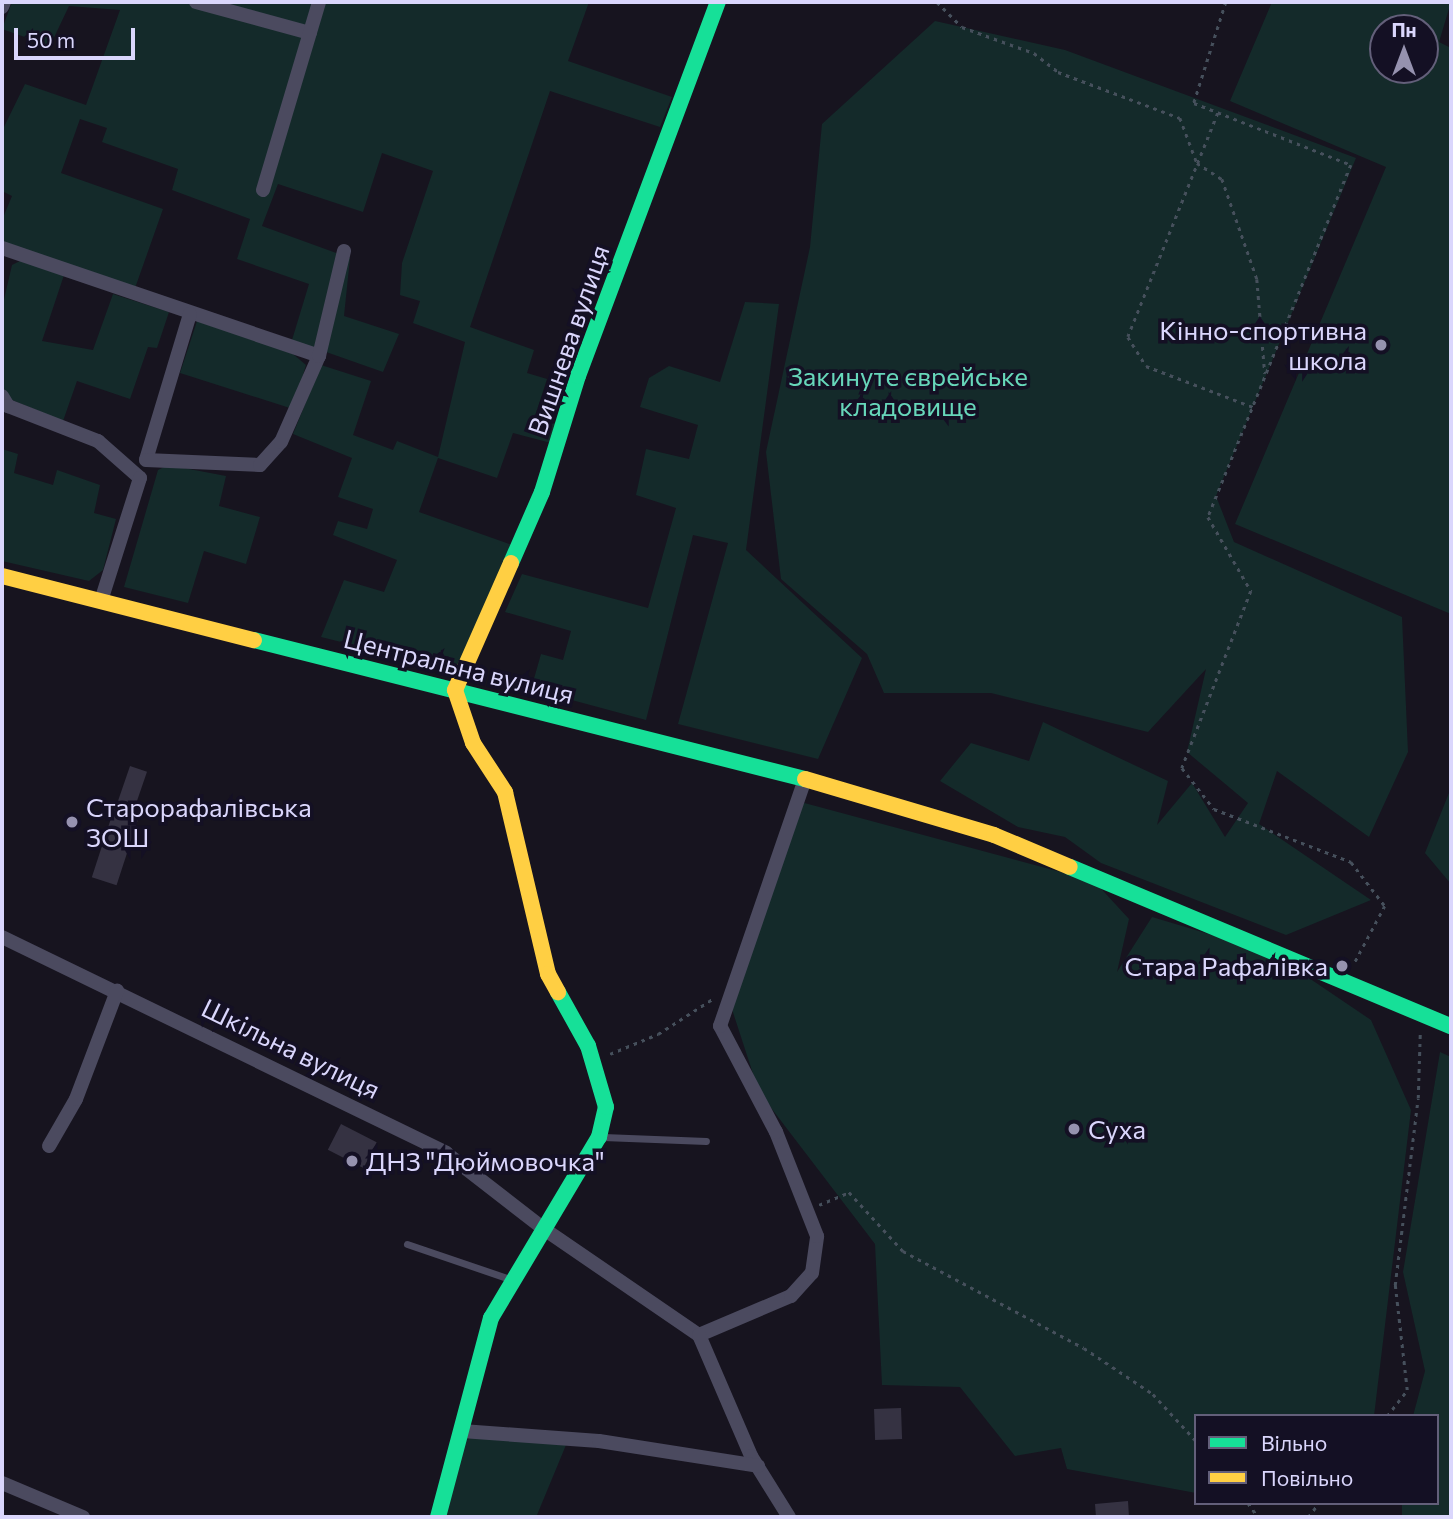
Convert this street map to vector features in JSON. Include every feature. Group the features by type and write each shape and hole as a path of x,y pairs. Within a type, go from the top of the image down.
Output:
{"street":[{"path":"2,7 4,2"},
{"path":"197,2 310,33"},
{"path":"263,190 319,2"},
{"name":"Вишнева вулиця","path":"455,690 542,492 578,376 718,2"},
{"path":"2,251 319,356"},
{"path":"146,460 260,465 281,442 319,356 344,251"},
{"path":"101,601 190,314"},
{"path":"2,396 8,406 98,441 140,478"},
{"name":"Центральна вулиця","path":"2,576 804,779 994,835 1346,978 1451,1026"},
{"path":"438,1517 491,1318 517,1281 544,1228 599,1137 606,1107 594,1060 548,974 505,792 473,743 455,690"},
{"path":"789,1517 758,1466 699,1335 791,1296 812,1273 817,1236 776,1132 720,1026 804,779"},
{"name":"Шкільна вулиця","path":"2,937 446,1153 544,1228 699,1335"},
{"path":"49,1146 76,1099 117,991"},
{"path":"462,1431 598,1441 758,1466"},
{"path":"2,1483 83,1517"}],"lane":[{"path":"599,1137 706,1141"},
{"path":"407,1244 517,1281"}],"path":[{"path":"937,2 962,27 1034,53 1058,72 1180,118 1197,163 1222,179 1257,279 1265,377"},
{"path":"1226,2 1194,103 1351,165 1208,517 1251,591 1182,768 1214,809 1351,862 1385,906 1346,978"},
{"path":"1218,113 1128,337 1146,366 1253,407"},
{"path":"594,1060 659,1034 700,1004 731,993"},
{"path":"1389,1414 1407,1390 1395,1285 1418,1098 1421,1012"},
{"path":"807,1210 849,1192 904,1251 1084,1348 1153,1394 1194,1439"}],"green space":[{"path":"12,2 589,2 568,61 672,97 660,127 550,91 470,327 534,350 527,373 547,379 535,416 557,424 551,443 513,433 497,478 438,458 419,512 515,546 458,671 321,637 344,580 384,592 397,560 333,535 338,521 367,529 373,509 338,497 352,458 293,434 321,365 371,381 353,435 393,450 397,441 438,457 465,342 413,323 420,301 400,295 402,263 433,171 382,153 363,212 278,184 262,226 350,258 344,316 399,334 383,372 292,340 309,284 237,259 250,219 172,190 178,169 102,142 107,128 80,119 61,173 163,209 134,291 2,242 2,220 12,196 2,191 2,131 25,84 86,105 120,10 69,6 50,46 2,29"},
{"name":"Кінно-спортивна школа","path":"1272,2 1451,2 1439,42 1451,48 1451,614 1235,524 1386,167 1230,101"},
{"name":"Закинуте єврейське кладовище","path":"935,21 1065,50 1356,158 1216,496 1234,542 1402,617 1408,752 1369,837 1277,771 1259,824 1371,900 1286,935 1101,863 1065,837 1018,827 940,781 971,743 1029,761 1043,722 1168,781 1157,825 1192,783 1225,837 1248,803 1187,752 1206,669 1148,732 991,693 884,693 867,654 781,579 766,452 810,247 822,124"},
{"path":"20,261 64,275 42,341 93,350 113,294 169,312 157,348 148,347 130,399 77,381 63,421 7,398 2,384 2,308 12,265"},
{"path":"745,302 779,304 746,550 862,658 818,759 678,724 728,543 693,535 646,720 531,689 541,654 563,660 571,631 505,612 522,574 648,608 676,508 636,495 646,449 689,459 698,425 640,407 649,378 669,366 720,382"},
{"path":"197,321 293,354 306,365 293,409 180,373"},
{"path":"2,449 18,454 14,473 53,485 57,470 100,485 94,513 116,519 103,570 89,581 2,561"},
{"path":"168,465 226,476 219,506 260,517 246,564 204,551 188,603 124,587 158,470"},
{"path":"1451,788 1451,884 1425,853"},
{"path":"797,801 1094,881 1129,919 1117,972 1152,917 1272,953 1371,1020 1411,1110 1374,1414 1194,1414 1194,1493 1067,1469 1061,1448 1015,1456 960,1387 882,1385 875,1244 759,1092 726,991"},
{"path":"1440,1052 1451,1057 1451,1517 1402,1517 1402,1505 1439,1505 1439,1414 1414,1414 1425,1371 1403,1272"},
{"path":"471,1437 566,1445 537,1515 544,1517 445,1517 465,1441"}],"building":[{"path":"130,766 147,772 135,808 118,802"},
{"path":"115,806 140,814 117,885 92,877"},
{"path":"341,1124 377,1142 363,1168 328,1150"},
{"path":"901,1408 902,1439 875,1440 874,1409"},
{"path":"1128,1501 1129,1517 1096,1517 1095,1504"}],"traffic: fast":[{"path":"511,563 542,492 578,376 718,2"},
{"path":"254,640 805,779"},
{"path":"1070,867 1451,1026"},
{"path":"438,1517 491,1318 599,1137 606,1107 588,1046 558,992"}],"traffic: slow":[{"path":"511,563 455,690 473,743 505,792 548,974 558,992"},
{"path":"2,576 254,640"},
{"path":"805,779 994,835 1070,867"}],"place":[{"name":"Кінно-спортивна школа","path":"1381,345"},
{"name":"Старорафалівська ЗОШ","path":"72,822"},
{"name":"Стара Рафалівка","path":"1342,966"},
{"name":"Суха","path":"1074,1129"},
{"name":"ДНЗ \"Дюймовочка\"","path":"352,1161"}]}
